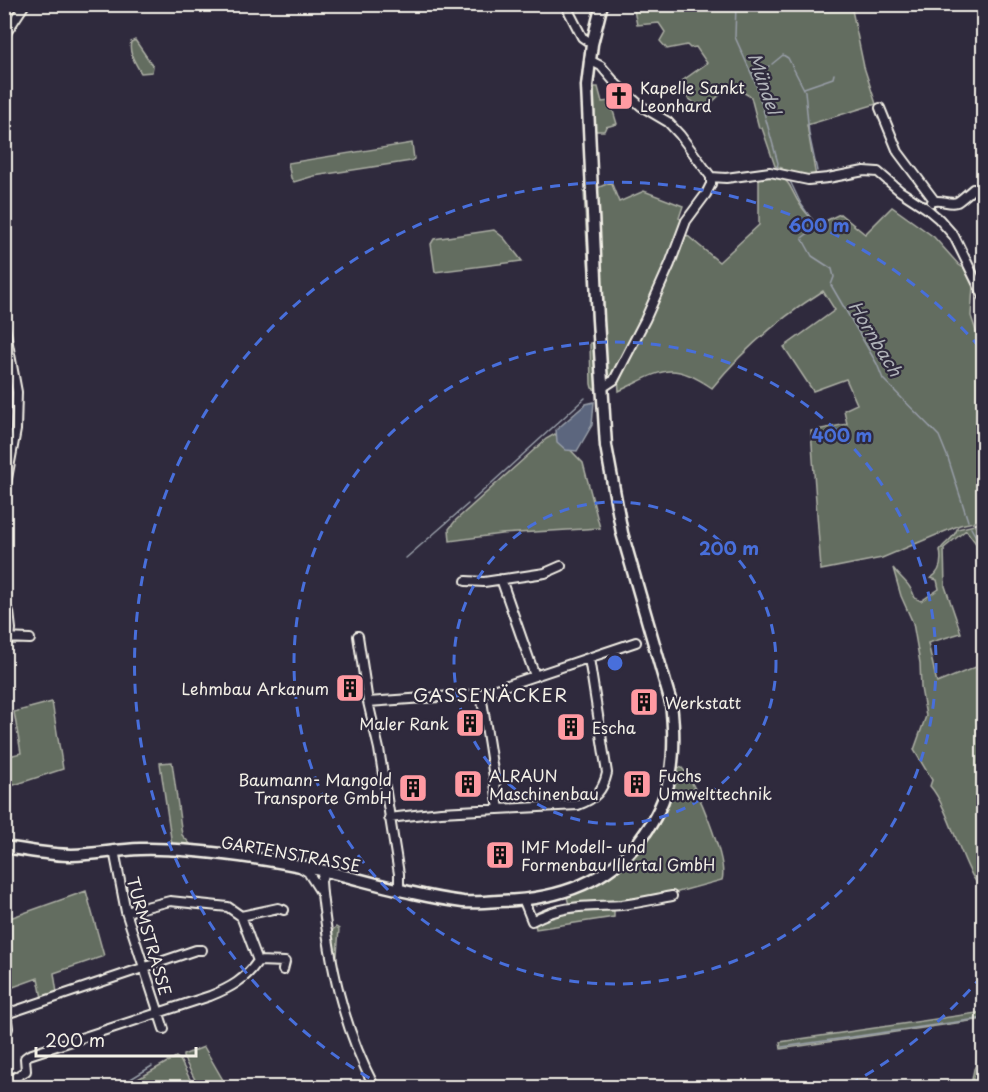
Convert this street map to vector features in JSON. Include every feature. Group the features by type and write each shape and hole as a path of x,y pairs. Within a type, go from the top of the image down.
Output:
{"main road":[{"name":"GARTENSTRASSE","path":"4,847 65,854 144,849 237,855 324,871 427,896 466,902 524,901 557,895 596,879 633,848 651,824 660,808 673,762 674,729 671,703 616,506 606,446 588,114 589,60 602,4"}],"street":[{"path":"4,36 25,4"},
{"path":"564,4 582,37 592,44"},
{"path":"589,60 601,66 617,85 641,106 668,122 711,177 711,184 706,194 686,221 645,320 614,380 602,388"},
{"path":"880,108 899,154 934,200 956,202 973,189"},
{"path":"711,177 726,178 770,172 808,180 864,171 878,172 900,191 926,208 954,236 984,297"},
{"path":"926,208 934,200"},
{"path":"4,322 17,392 16,430 4,495"},
{"path":"466,581 484,582 545,573 561,566"},
{"path":"501,579 535,676"},
{"path":"9,612 11,629 7,638 30,639"},
{"path":"358,636 368,702 379,749 399,874 399,890"},
{"path":"368,702 481,694 636,642"},
{"path":"389,819 441,812 578,805 598,795 607,773 589,658"},
{"path":"481,694 499,809"},
{"name":"TURMSTRASSE","path":"114,850 126,912 164,1029"},
{"path":"299,866 308,872 322,894"},
{"path":"324,871 321,881 322,894 340,1001 353,1040 375,1088"},
{"path":"524,901 532,921 548,912 564,908 625,904 672,896"},
{"path":"126,912 170,901 228,907 241,916 258,961"},
{"path":"241,916 278,908 284,910"},
{"path":"4,1030 8,1028 6,1014 195,950 202,950"},
{"path":"258,961 285,962 283,970"},
{"path":"4,1084 26,1071 25,1058 29,1055 232,987 250,973 258,961"}],"green space":[{"path":"628,5 851,5 864,67 876,104 807,125 816,177 807,178 781,171 782,168 775,166 762,128 759,128 751,97 738,89 727,88 704,110 688,98 682,81 707,63 696,47 690,48 687,45 667,49 660,41 665,32 659,23 637,25 634,10"},
{"path":"135,40 153,66 152,72 141,73 135,62 130,46"},
{"path":"594,87 598,87 602,102 610,101 617,124 606,127 604,131 595,131"},
{"path":"412,143 414,159 411,161 314,176 294,182 291,178 288,163"},
{"path":"759,175 778,177 787,182 801,206 817,225 840,214 865,234 892,207 934,237 959,265 968,271 973,286 971,316 984,355 983,520 960,525 882,558 821,570 811,431 847,424 844,410 857,404 846,379 813,391 784,347 835,310 823,291 763,335 712,388 698,379 675,371 655,374 619,391 618,377 683,232 719,262 759,225"},
{"path":"611,182 619,202 644,191 683,206 679,218 684,220 656,291 612,377 608,380 605,378 595,189"},
{"path":"584,192 589,196 596,390 591,384 590,343 593,343"},
{"path":"494,230 504,238 522,261 435,272 431,244 434,239"},
{"path":"555,434 583,463 600,528 501,534 450,541 449,529 456,520 546,439"},
{"path":"983,523 983,558 978,546 966,530 944,548 945,586 961,633 928,643 937,683 983,664 983,889 976,882 963,857 938,797 930,786 932,780 914,750 926,716 921,688 920,663 913,623 901,596 893,568 908,585 915,598 921,601 939,589 937,580 931,578 939,569 942,547 957,529"},
{"path":"52,702 63,769 5,788 5,757 21,753 14,712"},
{"path":"172,762 182,835 193,847 172,845 160,763"},
{"path":"677,767 682,768 688,776 710,822 723,871 722,880 667,895 569,905 567,897 599,881 626,863 649,839 669,803"},
{"path":"86,891 104,956 54,973 57,993 42,998 38,978 5,990 4,920"},
{"path":"614,908 614,917 536,929 535,924 556,912"},
{"path":"336,927 339,929 336,968 329,933"},
{"path":"983,1012 983,1019 781,1049 780,1042"},
{"path":"204,1047 227,1087 199,1087 183,1055"},
{"path":"983,1052 983,1087 973,1087 971,1085 974,1069"},
{"path":"176,1057 180,1060 194,1087 124,1087"}],"water":[{"path":"594,402 592,425 577,451 566,450 557,442 556,430 586,404"}],"waterway":[{"name":"Mündel","path":"736,4 735,37 756,84 778,163 777,169"},
{"path":"772,64 783,55 788,58 805,91 809,134 817,171"},
{"path":"751,73 761,72 769,66"},
{"path":"804,88 833,78 834,74"},
{"name":"Hornbach","path":"786,179 790,181 801,204 814,223 811,231 802,238 812,256 832,269 834,277 831,285 877,364 883,379 939,436 968,521"},
{"path":"473,500 585,398"},
{"path":"406,558 468,504"},
{"name":"Hornbach","path":"971,528 984,551"},
{"path":"782,1047 984,1018"},
{"path":"116,1088 152,1066"}],"place":[{"name":"Kapelle Sankt Leonhard","path":"619,96"},
{"name":"Lehmbau Arkanum","path":"350,688"},
{"name":"Werkstatt","path":"644,702"},
{"name":"Maler Rank","path":"470,723"},
{"name":"Escha","path":"571,727"},
{"name":"ALRAUN Maschinenbau","path":"468,784"},
{"name":"Fuchs Umwelttechnik","path":"637,784"},
{"name":"Baumann- Mangold Transporte GmbH","path":"413,788"},
{"name":"IMF Modell- und Formenbau Illertal GmbH","path":"500,855"}],"district":[{"name":"GASSENÄCKER","path":"491,694"}]}
